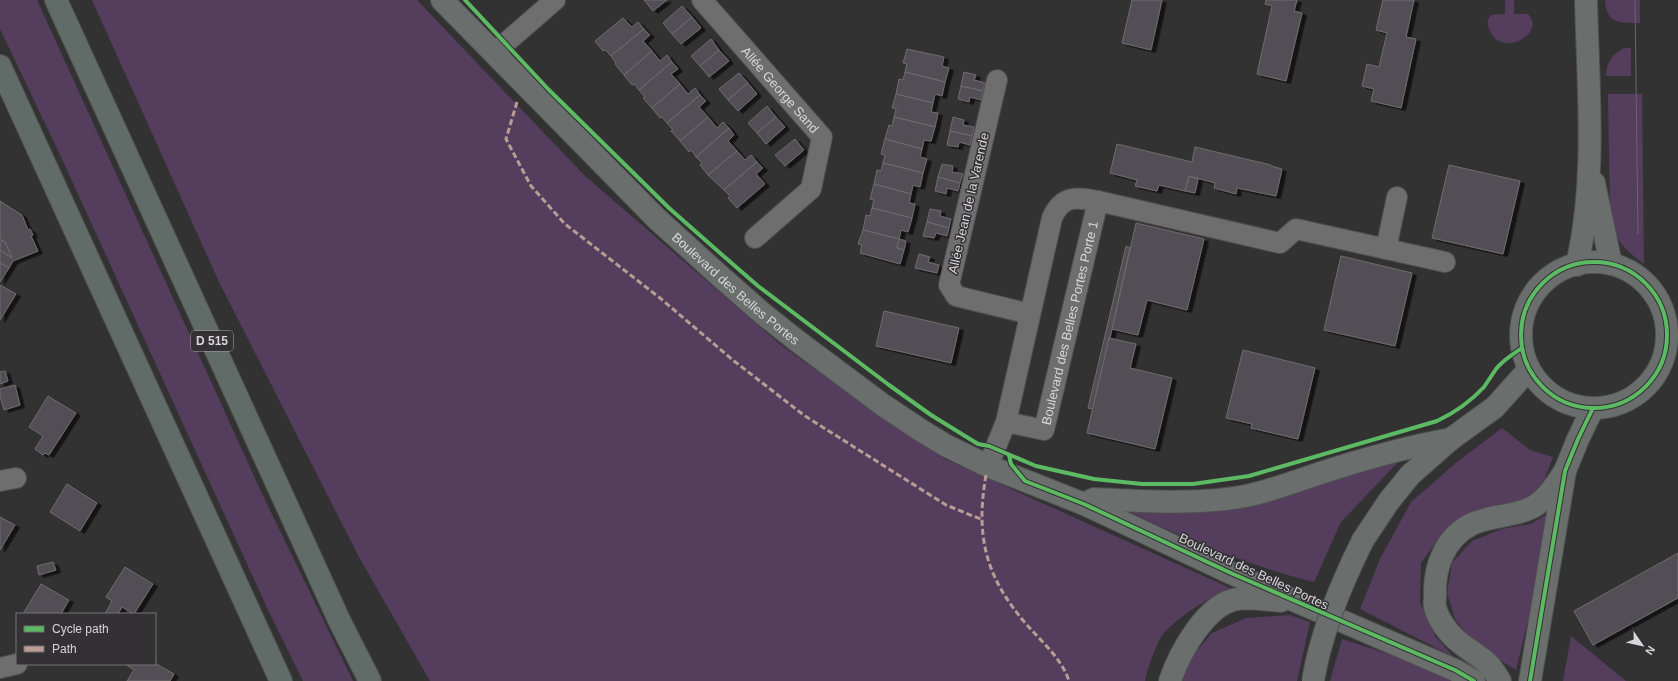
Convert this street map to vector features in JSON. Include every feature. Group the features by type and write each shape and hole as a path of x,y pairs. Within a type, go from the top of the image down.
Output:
{"highway":[{"name":"D 515","path":"56,0 340,622 370,681"},
{"path":"0,66 281,681"}],"main road":[{"name":"Boulevard des Belles Portes","path":"442,0 657,219 762,313 840,373 915,427 947,446 988,466 1084,504 1233,574 1448,667 1474,681"},
{"path":"1577,265 1590,166 1586,0"},
{"path":"1590,166 1611,264"},
{"path":"1588,263 1611,264 1629,271 1645,283 1657,298 1664,316 1667,339 1661,362 1649,382 1631,397 1613,405 1594,408 1578,406 1562,401 1549,393 1538,382 1529,369 1522,348 1521,332 1524,316 1529,302 1538,289 1549,278 1562,270 1588,263"},
{"path":"1313,681 1325,633 1348,569 1363,540 1389,501 1410,475 1428,458 1495,407 1529,369"},
{"path":"1532,671 1565,471 1578,439 1594,408"},
{"path":"1084,504 1094,499 1172,501 1246,496 1335,468 1424,444 1451,439"},
{"path":"1500,681 1489,665 1457,642 1447,631 1435,607 1435,582 1437,569 1448,543 1458,532 1484,520 1520,513 1533,506 1543,500 1565,471"},
{"path":"1170,681 1185,647 1204,621 1219,605 1238,599 1296,602"}],"street":[{"path":"494,53 555,0"},
{"name":"Allée George Sand","path":"702,0 822,136 811,189 755,238"},
{"name":"Allée Jean de la Varende","path":"997,80 949,285 956,296 1030,314"},
{"path":"1386,249 1397,197"},
{"name":"Boulevard des Belles Portes Porte 1","path":"988,466 1006,422 1052,218 1056,208 1069,199 1083,198 1098,201 1280,243 1296,229 1445,262"},
{"name":"Boulevard des Belles Portes Porte 1","path":"1006,422 1044,430 1098,201"},
{"path":"0,668 16,664"}],"shaded area":[{"path":"0,0 37,0 265,500 353,681 303,681 269,612 62,159 0,29"},
{"path":"92,0 417,0 584,175 782,346 945,459 1230,588 1187,613 1164,633 1158,642 1145,681 430,681 359,557 219,282"},
{"path":"1505,0 1514,0 1514,14 1528,14 1532,21 1532,29 1527,35 1512,43 1503,42 1495,38 1488,25 1488,20 1491,15 1505,14"},
{"path":"1605,0 1640,0 1640,23 1621,22 1612,18 1608,14"},
{"path":"1625,48 1631,48 1631,76 1606,76 1607,66 1611,59 1614,55"},
{"path":"1608,94 1642,94 1644,264 1621,244 1614,232 1610,216"},
{"path":"1502,428 1530,450 1553,457 1545,478 1532,496 1502,507 1475,511 1441,535 1421,563 1420,602 1435,636 1454,657 1360,609 1380,559 1411,502 1457,462"},
{"path":"1401,459 1341,522 1314,582 1289,576 1217,551 1124,509"},
{"path":"1555,509 1516,670 1476,646 1455,619 1447,593 1452,563 1472,541 1502,529 1531,524"},
{"path":"1290,615 1310,622 1297,681 1180,681 1182,668 1212,633 1246,618"},
{"path":"1571,636 1626,681 1563,681"},
{"path":"1342,639 1449,674 1461,681 1330,681"}],"building":[{"path":"644,0 667,0 653,11"},
{"path":"1132,0 1162,0 1151,50 1122,43"},
{"path":"1266,0 1297,0 1294,11 1302,13 1286,81 1257,74 1272,6 1265,4"},
{"path":"1383,0 1414,0 1406,37 1416,39 1401,108 1371,101 1374,89 1362,86 1367,64 1379,67 1387,33 1376,30"},
{"path":"682,6 692,17 672,34 663,23"},
{"path":"692,17 701,28 681,44 672,34"},
{"path":"623,18 632,27 638,22 644,29 611,56 605,50 603,51 595,41"},
{"path":"644,29 650,35 643,41 652,51 624,75 615,64 616,63 611,56"},
{"path":"711,39 719,50 700,66 691,56"},
{"path":"907,49 944,57 942,66 949,68 945,82 905,72 907,64 903,63"},
{"path":"719,50 729,61 709,77 700,66"},
{"path":"652,51 660,61 667,55 672,62 639,90 634,84 632,85 624,75"},
{"path":"672,62 678,69 671,74 680,84 652,108 643,98 645,97 639,90"},
{"path":"905,72 945,82 942,96 935,94 933,103 896,94 899,79 903,80"},
{"path":"964,72 976,75 974,80 985,83 983,91 961,86"},
{"path":"739,73 748,83 728,100 719,89"},
{"path":"748,83 757,94 738,111 728,100"},
{"path":"680,84 688,94 695,88 700,95 667,123 662,117 660,118 652,108"},
{"path":"961,86 983,91 981,100 970,97 969,102 958,99"},
{"path":"896,94 933,103 931,112 938,113 935,127 894,117 896,109 892,108"},
{"path":"700,95 706,101 699,107 708,117 680,141 671,131 673,130 667,123"},
{"path":"767,106 776,117 757,133 748,123"},
{"path":"708,117 717,128 723,122 729,128 696,157 691,150 689,152 680,141"},
{"path":"776,117 785,127 766,144 757,133"},
{"path":"894,117 935,127 931,141 924,140 922,149 885,139 889,125 892,126"},
{"path":"953,117 964,120 963,125 974,127 972,136 950,131"},
{"path":"729,128 734,135 728,141 737,151 708,175 700,165 702,163 696,157"},
{"path":"950,131 972,136 970,145 959,142 958,147 947,145"},
{"path":"795,139 804,150 785,166 775,155"},
{"path":"885,139 922,149 920,157 927,159 923,173 883,163 885,155 881,154"},
{"path":"1117,144 1192,162 1195,147 1271,165 1282,169 1276,196 1237,188 1236,194 1214,188 1215,183 1189,176 1185,191 1159,185 1157,191 1135,186 1137,180 1110,173"},
{"path":"737,151 745,160 751,155 757,162 724,190 708,175"},
{"path":"757,162 763,168 756,174 765,184 737,208 728,198 730,196 724,190"},
{"path":"883,163 923,173 920,187 913,185 911,194 874,184 877,170 881,171"},
{"path":"942,164 953,166 952,172 963,174 960,183 938,177"},
{"path":"1449,165 1520,181 1503,254 1432,238"},
{"path":"1189,176 1198,179 1195,193 1185,191"},
{"path":"938,177 960,183 958,191 947,188 946,194 935,191"},
{"path":"874,184 911,194 909,203 915,204 912,218 872,208 874,200 870,199"},
{"path":"0,201 22,215 28,230 30,229 33,235 31,236 38,251 13,261 9,268 0,263 0,250 12,258 5,242 0,239"},
{"path":"872,208 912,218 908,232 901,230 899,239 863,230 866,215 870,216"},
{"path":"930,209 941,211 940,216 951,219 949,228 927,222"},
{"path":"927,222 949,228 947,236 936,233 934,238 923,236"},
{"path":"1136,223 1204,239 1187,310 1147,300 1138,335 1112,329"},
{"path":"863,230 899,239 897,248 904,250 900,264 860,253 862,245 858,244"},
{"path":"899,239 906,241 904,250 897,248"},
{"path":"1,240 5,242 12,258 0,250"},
{"path":"1126,246 1130,248 1110,338 1093,409 1088,408"},
{"path":"919,254 930,257 928,262 939,265 937,273 915,268"},
{"path":"1341,256 1412,273 1395,346 1324,330"},
{"path":"0,263 9,268 0,282"},
{"path":"0,285 16,294 0,320"},
{"path":"884,311 959,328 951,363 876,346"},
{"path":"1109,338 1136,344 1130,368 1172,378 1155,449 1087,433"},
{"path":"1243,350 1315,368 1298,439 1251,428 1252,424 1226,418"},
{"path":"5,371 8,381 0,384 0,372"},
{"path":"15,385 20,405 4,410 0,396 0,389"},
{"path":"48,396 76,413 49,455 45,453 43,455 35,449 43,436 29,427"},
{"path":"67,484 97,503 80,531 50,512"},
{"path":"0,517 15,525 0,550"},
{"path":"1678,553 1678,598 1593,645 1574,611"},
{"path":"53,562 56,570 39,575 37,566"},
{"path":"125,567 153,584 135,613 122,607 119,613 106,613 112,601 106,597"},
{"path":"41,584 69,600 62,613 24,613"},
{"path":"156,664 174,674 170,681 127,681 134,670 126,665 156,665"}],"tram line":[{"path":"1635,0 1638,234"}],"marked path":[{"path":"517,102 506,139 531,186 565,224 660,298 734,361 805,416 946,505 983,520"},
{"path":"986,475 983,497 983,537 987,556 993,573 1013,608 1057,658 1069,681"}],"cycle path":[{"path":"465,0 549,90 669,208 758,286 931,415 978,444 989,446 1036,466 1094,479 1142,484 1193,484 1249,476 1437,421 1456,411 1473,398 1484,387 1496,369 1508,357 1522,348"},
{"path":"1594,262 1622,268 1640,279 1650,289 1661,307 1667,335 1661,363 1650,381 1640,391 1622,402 1594,408 1566,402 1548,391 1538,381 1527,363 1521,335 1527,307 1538,289 1548,279 1566,268 1594,262"},
{"path":"1530,681 1565,471 1593,408"},
{"path":"1009,455 1011,464 1025,481 1084,504 1233,574 1455,670 1474,681"}]}
